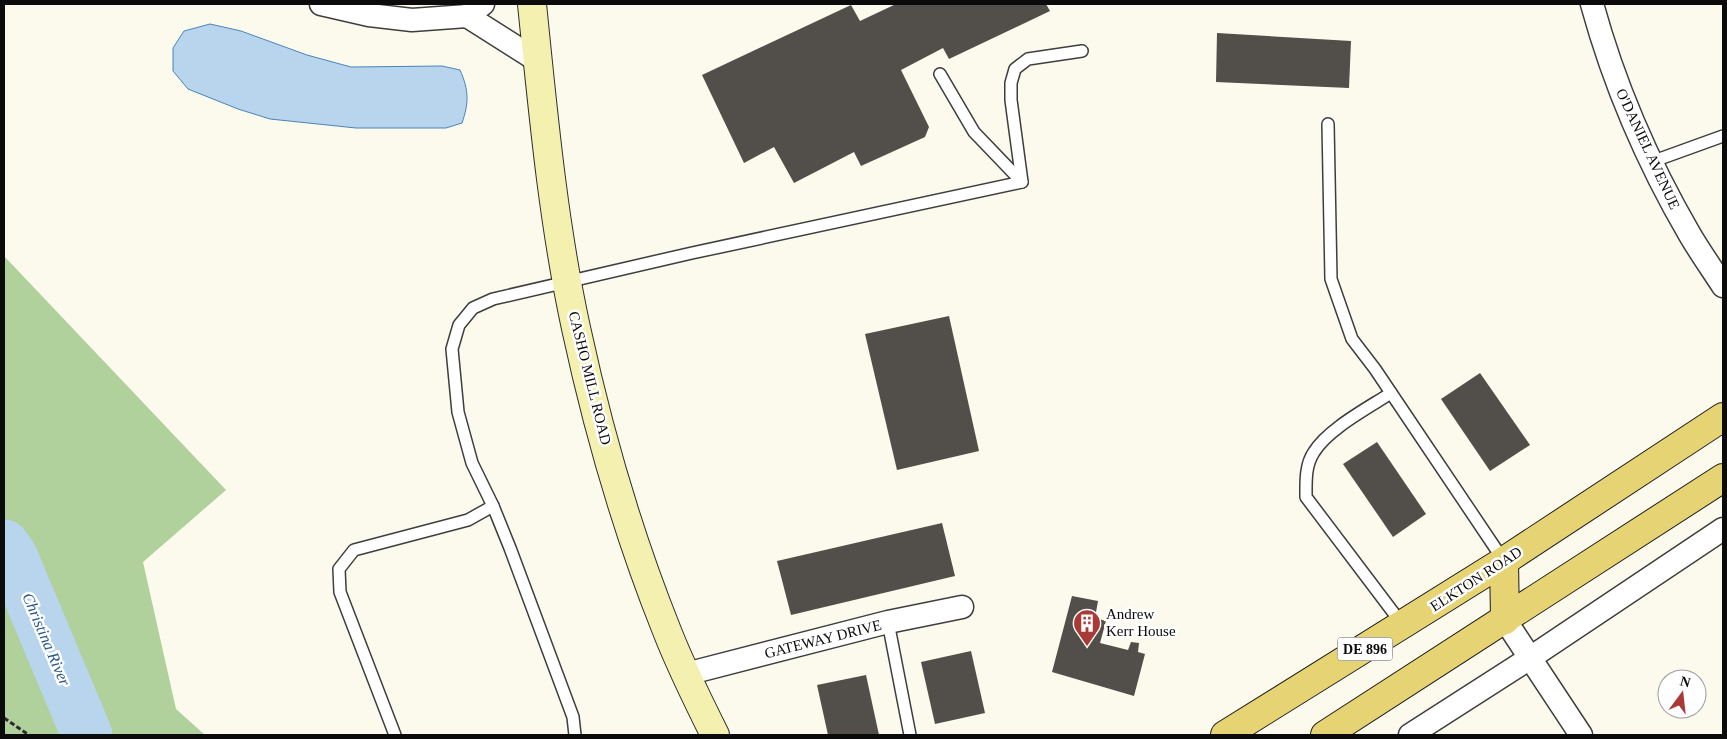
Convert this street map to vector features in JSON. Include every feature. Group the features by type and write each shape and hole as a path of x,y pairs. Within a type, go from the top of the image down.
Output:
{"main road":[{"name":"ELKTON ROAD","path":"1226,735 1403,626 1723,417"},
{"path":"1325,735 1723,478"},
{"path":"1504,561 1505,620"}],"street":[{"path":"321,4 369,16 412,20 475,10 538,60"},
{"name":"CASHO MILL ROAD","path":"532,4 553,188 576,327 595,407 650,586 667,632 715,735"},
{"name":"O'DANIEL AVENUE","path":"1592,4 1613,70 1651,162 1691,237 1723,286"},
{"path":"1410,735 1530,658 1723,529"},
{"name":"GATEWAY DRIVE","path":"686,674 888,622 962,607"},
{"path":"1505,620 1581,735"}],"lane":[{"path":"1022,182 1011,100 1011,83 1015,69 1028,59 1082,50"},
{"path":"940,74 974,132 1022,182"},
{"path":"1328,124 1331,279 1352,339 1391,393 1504,561"},
{"path":"1651,162 1723,136"},
{"path":"576,735 573,718 510,548 493,506 472,463 458,412 452,349 460,325 473,308 493,299 692,253 1022,182"},
{"path":"1391,393 1332,432 1313,452 1306,475 1306,497 1403,626"},
{"path":"395,735 340,592 339,569 354,550 468,520 493,506"},
{"path":"888,622 910,735"}],"path":[{"path":"4,718 29,735"}],"green space":[{"path":"4,256 226,490 143,562 176,709 205,735 4,735"}],"water":[{"path":"210,24 241,31 307,55 351,67 442,66 460,70 467,96 462,123 446,128 356,128 270,119 238,109 188,89 173,71 173,48 184,31"}],"building":[{"path":"896,4 1046,4 1050,11 949,59 943,48 901,70 929,127 925,137 861,166 854,152 794,183 774,147 744,163 702,75 851,5 860,21"},
{"path":"1217,33 1351,41 1349,88 1216,82"},
{"path":"949,316 979,451 897,470 865,334"},
{"path":"1480,373 1530,445 1490,471 1441,399"},
{"path":"1377,442 1426,514 1393,537 1343,464"},
{"path":"942,523 955,576 791,615 777,561"},
{"name":"Andrew Kerr House","path":"1072,596 1098,601 1095,618 1106,621 1100,643 1128,650 1131,642 1139,643 1138,652 1145,654 1134,696 1052,672"},
{"path":"971,651 985,713 935,724 921,662"},
{"path":"866,675 879,735 828,735 817,685"}],"waterway":[{"name":"Christina River","path":"4,545 12,556 87,735"}],"place":[{"name":"Andrew Kerr House","path":"1087,647"}]}
